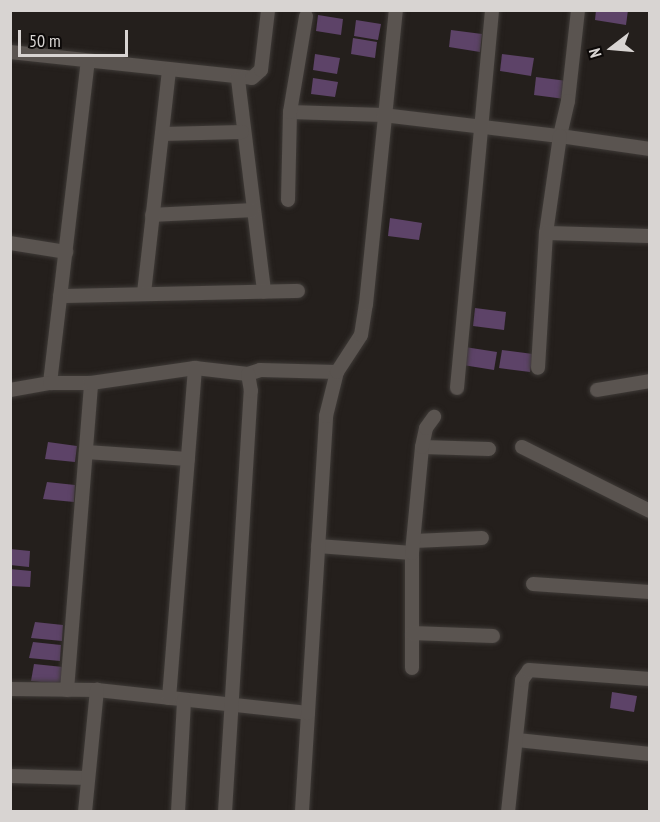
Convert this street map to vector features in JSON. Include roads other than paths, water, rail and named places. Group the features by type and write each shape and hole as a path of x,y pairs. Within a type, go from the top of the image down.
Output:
{"street":[{"path":"10,52 169,69 238,79 257,76 261,70 268,10"},
{"path":"302,812 326,416 337,372 361,335 396,10"},
{"path":"457,388 492,10"},
{"path":"538,368 546,233 560,136 568,101 578,10"},
{"path":"288,200 290,112 306,16"},
{"path":"50,383 88,61"},
{"path":"144,292 169,69"},
{"path":"238,79 242,132 264,291"},
{"path":"290,112 383,116 560,136 650,149"},
{"path":"162,134 242,132"},
{"path":"152,215 253,210"},
{"path":"546,233 650,236"},
{"path":"10,243 66,252"},
{"path":"60,296 144,292 298,291"},
{"path":"10,390 50,383 91,384 195,368 248,374 260,370 337,372"},
{"path":"169,698 195,368"},
{"path":"225,812 251,391 248,374"},
{"path":"597,390 650,381"},
{"path":"67,690 91,384"},
{"path":"412,668 413,547 422,447 426,428 434,417"},
{"path":"422,447 489,449"},
{"path":"522,447 650,511"},
{"path":"86,452 188,459"},
{"path":"318,546 413,547 482,538"},
{"path":"533,584 650,592"},
{"path":"412,633 493,636"},
{"path":"508,812 522,680 529,670 650,679"},
{"path":"10,688 97,690 308,713"},
{"path":"85,812 97,690"},
{"path":"178,812 184,700"},
{"path":"517,740 650,754"},
{"path":"10,776 88,778"}]}
